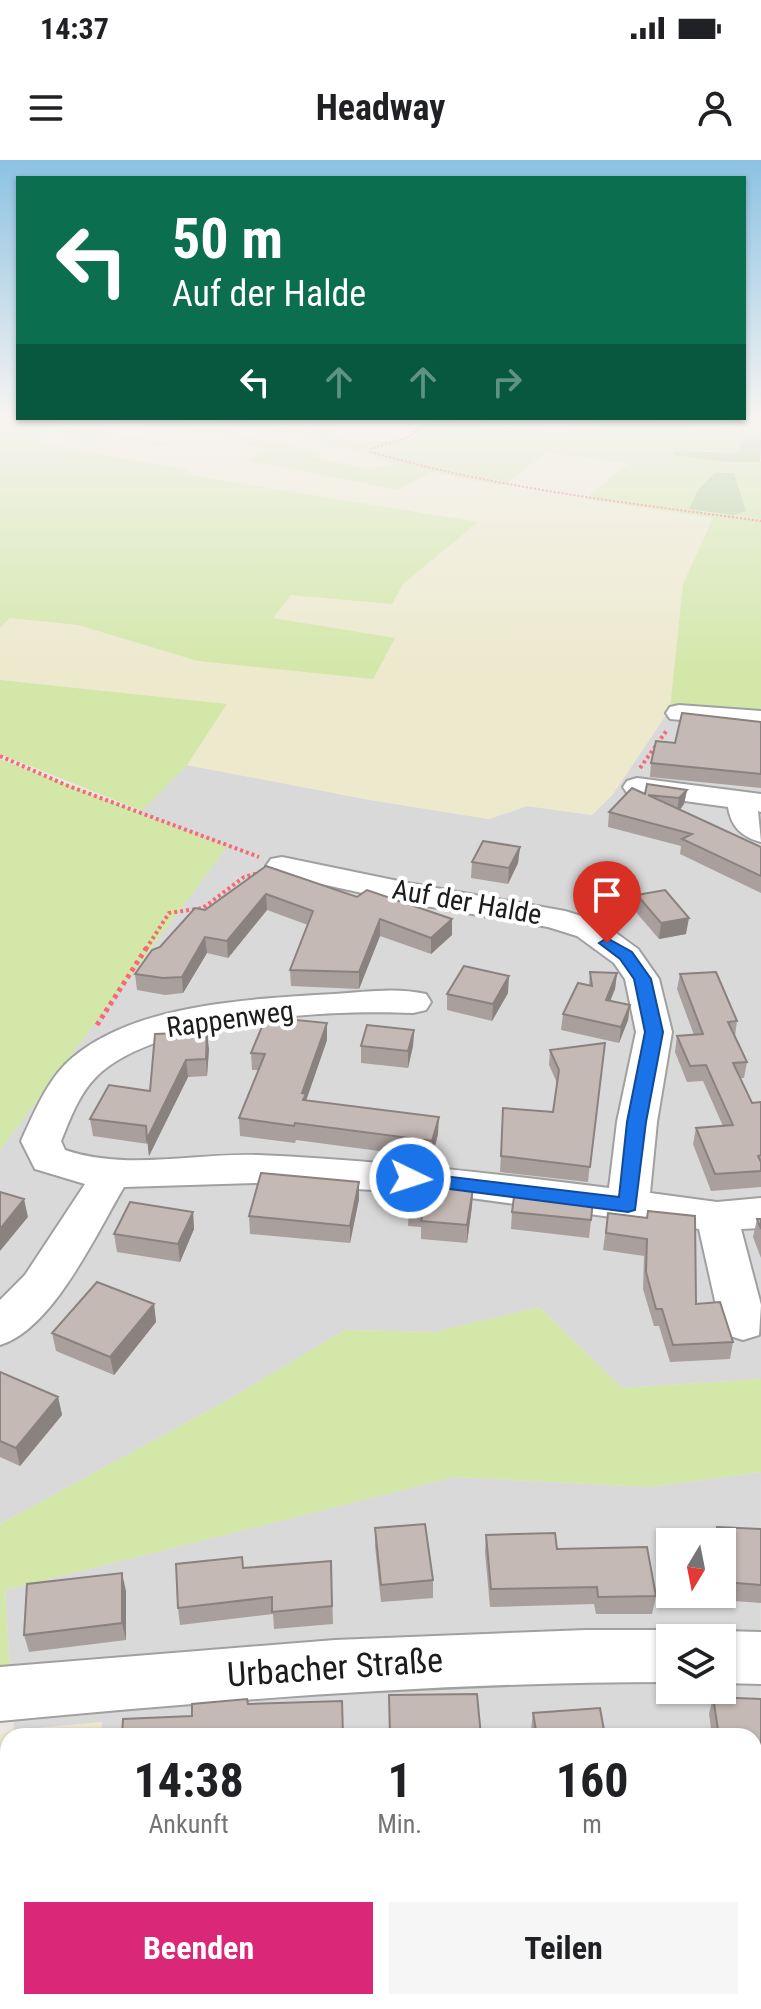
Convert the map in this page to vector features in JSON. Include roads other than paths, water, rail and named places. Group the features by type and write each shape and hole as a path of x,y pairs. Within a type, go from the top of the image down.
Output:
{"street":[{"path":"679,713 761,719"},
{"path":"638,779 751,802 745,821 761,833"},
{"name":"Auf der Halde","path":"282,866 408,893 553,918 589,929 626,956 642,979 654,1032 637,1122 628,1205"},
{"name":"Rappenweg","path":"112,1174 80,1170 49,1159 41,1141 57,1106 84,1067 129,1037 191,1018 390,1001 413,1002"},
{"path":"0,1328 41,1287 112,1174 255,1169 410,1178 717,1217 761,1213"},
{"path":"717,1217 743,1323"},
{"name":"Urbacher Straße","path":"0,1694 316,1665 487,1657 656,1656"},
{"path":"736,1657 761,1658"}]}
